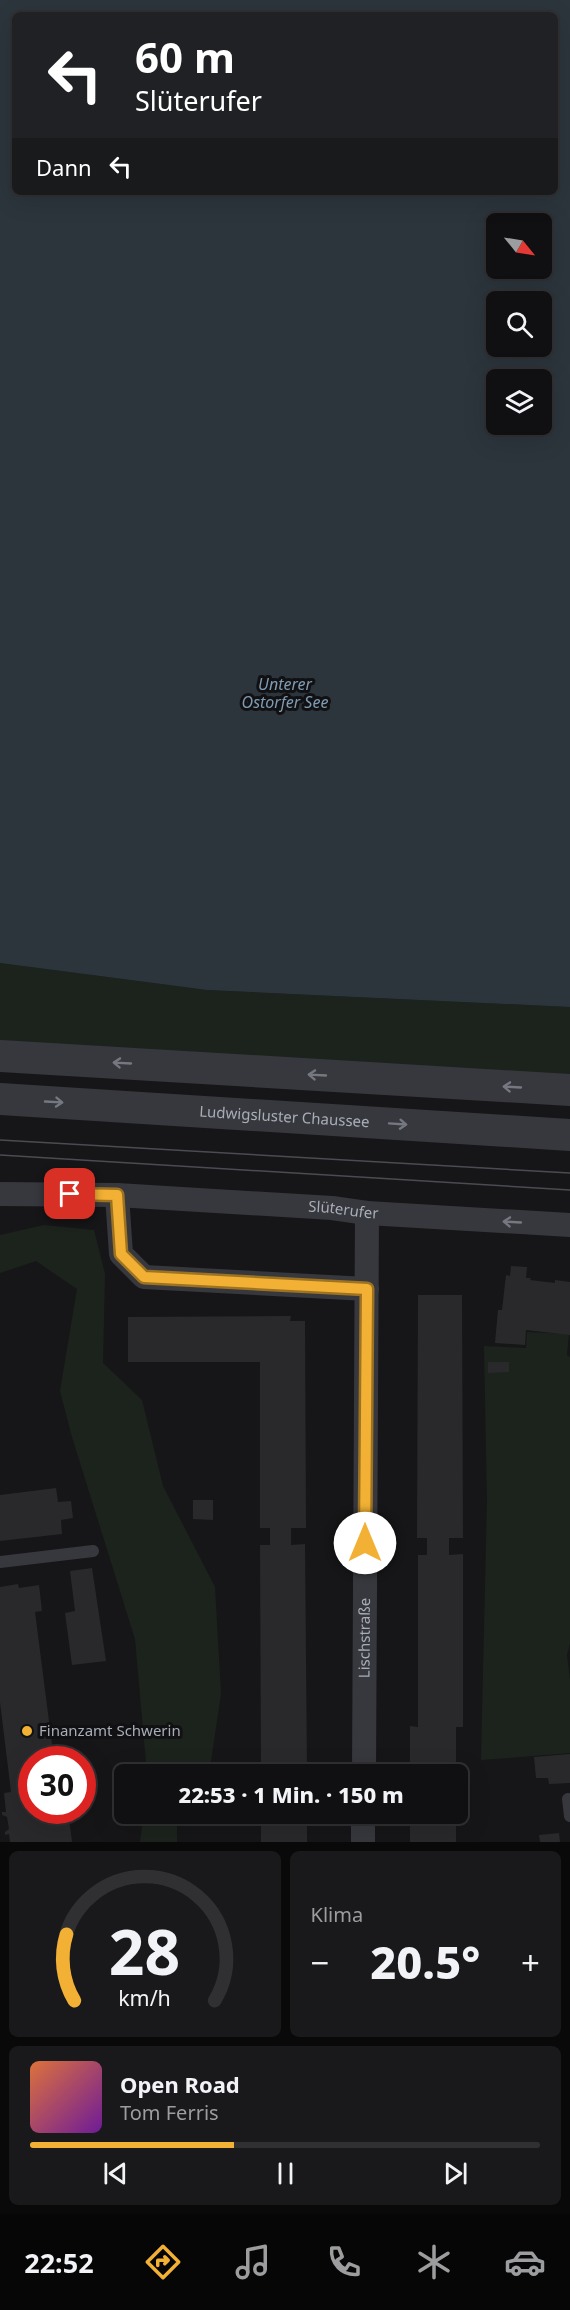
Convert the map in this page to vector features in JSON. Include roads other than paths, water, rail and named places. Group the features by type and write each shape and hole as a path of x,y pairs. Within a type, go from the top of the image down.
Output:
{"street":[{"path":"0,1056 570,1090"},
{"name":"Ludwigsluster Chaussee","path":"0,1099 570,1135"},
{"name":"Slüterufer","path":"0,1194 117,1195 570,1225"},
{"path":"117,1195 121,1254 144,1277 367,1289"},
{"name":"Lischstraße","path":"364,1764 367,1213"},
{"path":"363,1824 363,1842"}],"lane":[{"path":"0,1562 93,1551"},
{"path":"568,1799 570,1816"}],"water":[{"name":"Unterer Ostorfer See","path":"0,0 570,0 570,1007 207,990 0,963"}],"tram line":[{"path":"0,1140 570,1173"},
{"path":"0,1155 570,1190"}],"place":[{"name":"Finanzamt Schwerin","path":"27,1731"}]}
